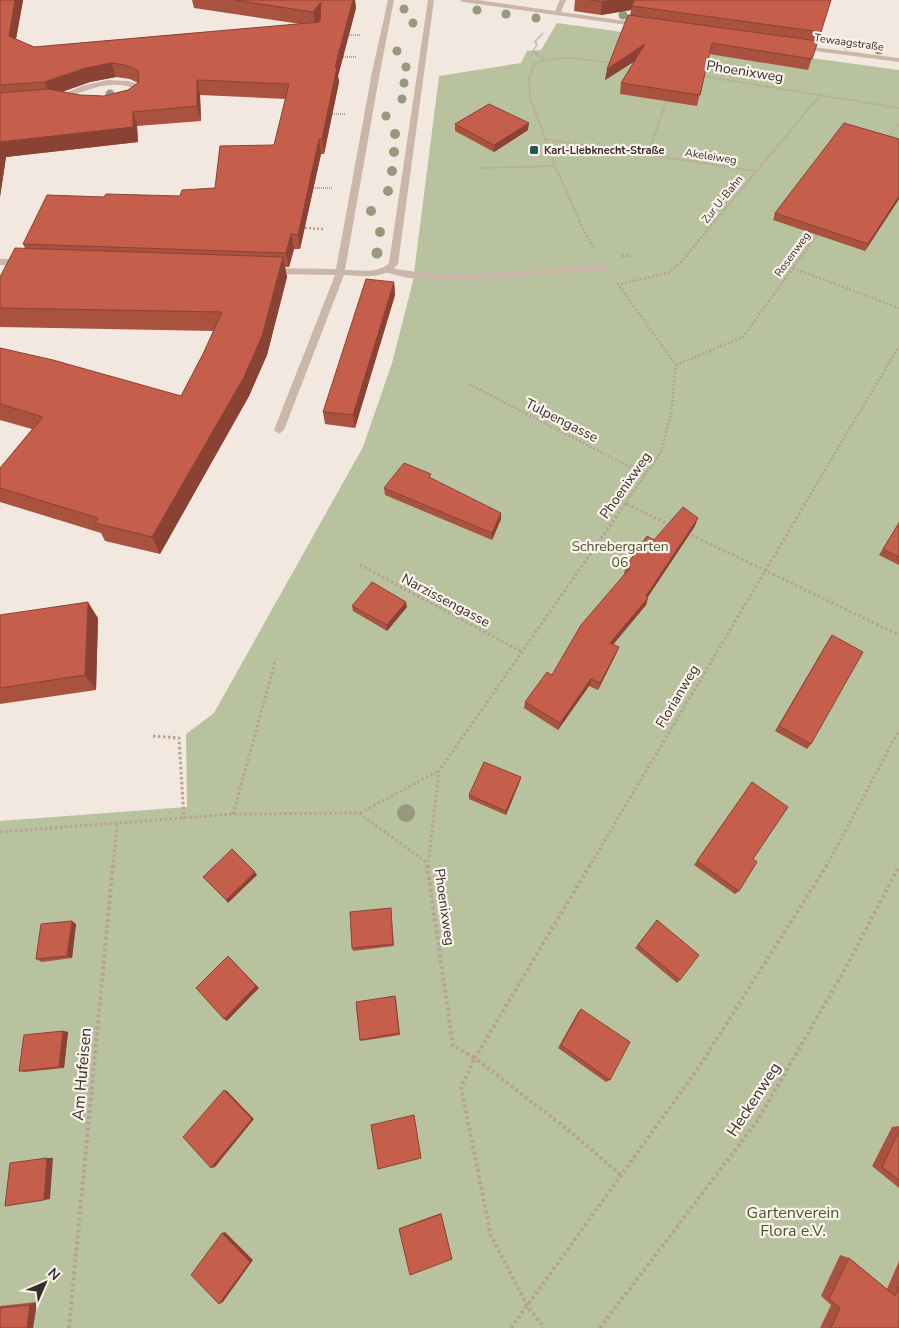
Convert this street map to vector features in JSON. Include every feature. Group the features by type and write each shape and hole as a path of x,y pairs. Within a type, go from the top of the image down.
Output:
{"street":[{"path":"279,430 340,274 376,72 391,0"},
{"path":"387,270 393,264 431,0"},
{"path":"463,0 653,26"},
{"path":"556,13 564,0"},
{"name":"Tewaagstraße","path":"795,46 899,60"},
{"path":"44,100 53,99 92,85 122,82 138,87 138,95 123,104"},
{"path":"53,99 66,103"},
{"path":"0,262 31,262"},
{"path":"264,271 340,274 371,273 387,270 408,275 464,275 604,268"}],"path":[{"path":"544,59 533,51 537,45 535,42 556,13"},
{"path":"617,64 568,57 544,59 534,64 529,79 530,97 554,166 576,215 604,268 618,284 676,365"},
{"name":"Phoenixweg","path":"696,75 899,108"},
{"path":"648,155 670,91"},
{"name":"Zur U-Bahn","path":"618,284 668,273 681,262 821,94"},
{"path":"887,140 899,124"},
{"name":"Akeleiweg","path":"544,139 756,171"},
{"path":"478,168 554,166"},
{"path":"313,188 338,188"},
{"path":"304,228 329,229"},
{"name":"Rosenweg","path":"676,365 744,336 822,228"},
{"path":"626,255 630,257"},
{"path":"793,268 899,308"},
{"name":"Florianweg","path":"475,1058 899,346"},
{"name":"Phoenixweg","path":"475,1058 453,1046 427,863 439,771 662,452 671,414 676,365"},
{"name":"Tulpengasse","path":"469,384 645,475"},
{"path":"625,503 678,528"},
{"path":"686,532 899,635"},
{"name":"Narzissengasse","path":"360,565 522,652"},
{"path":"233,814 276,659"},
{"path":"511,1328 528,1307 697,1070 818,882 899,730"},
{"path":"153,736 180,738 184,819"},
{"path":"0,832 233,814 359,813 439,771"},
{"path":"359,813 427,863"},
{"name":"Am Hufeisen","path":"69,1328 117,823"},
{"name":"Heckenweg","path":"600,1328 758,1120 849,962 899,866"},
{"path":"544,1328 528,1307 491,1236 462,1087 475,1058 573,1134 622,1176"}],"green space":[{"name":"Schrebergarten 06","path":"557,23 899,70 899,1328 0,1328 0,821 187,807 186,734 214,713 363,447 392,363 413,281 439,76 521,63 527,51 541,50"}],"building":[{"path":"0,0 15,0 9,36 34,47 320,22 321,2 313,12 234,0 353,0 335,67 337,67 322,139 319,139 298,235 291,234 286,253 23,244 47,195 104,197 106,194 180,196 182,190 215,188 220,146 274,145 289,84 197,80 197,106 133,112 133,127 0,142 0,93 48,89 80,95 104,96 128,90 139,82 138,70 125,65 111,63 86,68 44,82 0,85"},
{"path":"590,0 614,0 602,2"},
{"path":"634,0 831,0 821,32 632,6"},
{"path":"628,15 818,41 812,59 712,43 700,95 621,83 645,44 607,69"},
{"path":"489,104 529,123 494,145 455,124"},
{"path":"844,123 899,139 899,196 868,244 775,213"},
{"path":"15,248 283,257 262,336 244,377 152,537 95,523 98,518 0,488 0,468 43,417 0,404 0,348 53,360 181,396 222,312 0,308 0,277"},
{"path":"366,279 394,282 353,415 323,412"},
{"path":"404,463 431,474 429,477 501,513 492,533 384,488"},
{"path":"683,507 698,518 646,596 648,598 610,643 619,647 600,683 591,679 560,723 525,702 547,672 552,675 581,625 630,568 626,566 647,536 654,540"},
{"path":"899,523 899,557 883,549"},
{"path":"372,582 406,602 387,625 352,606"},
{"path":"88,602 85,675 0,688 0,615"},
{"path":"832,635 863,652 811,744 779,726"},
{"path":"484,762 521,777 506,811 469,795"},
{"path":"752,782 788,807 753,859 757,862 739,891 697,861"},
{"path":"232,849 255,872 226,900 203,877"},
{"path":"391,908 393,944 352,948 350,912"},
{"path":"657,920 699,955 680,980 638,945"},
{"path":"72,921 67,956 36,959 41,924"},
{"path":"228,956 256,986 224,1019 196,988"},
{"path":"395,996 399,1033 360,1040 356,1002"},
{"path":"581,1009 630,1042 610,1080 561,1045"},
{"path":"63,1031 59,1067 19,1071 24,1035"},
{"path":"224,1090 252,1119 211,1168 183,1137"},
{"path":"414,1115 421,1158 378,1169 371,1125"},
{"path":"899,1131 899,1180 882,1167"},
{"path":"47,1158 44,1200 5,1206 10,1163"},
{"path":"441,1214 452,1259 410,1275 399,1229"},
{"path":"222,1233 250,1262 219,1304 191,1275"},
{"path":"849,1258 895,1296 899,1287 899,1328 831,1328 840,1308 829,1299"},
{"path":"30,1305 27,1328 0,1328 0,1308"}],"place":[{"name":"Karl-Liebknecht-Straße","path":"534,150"}],"park label":[{"name":"Gartenverein Flora e.V.","path":"793,1221"}]}
